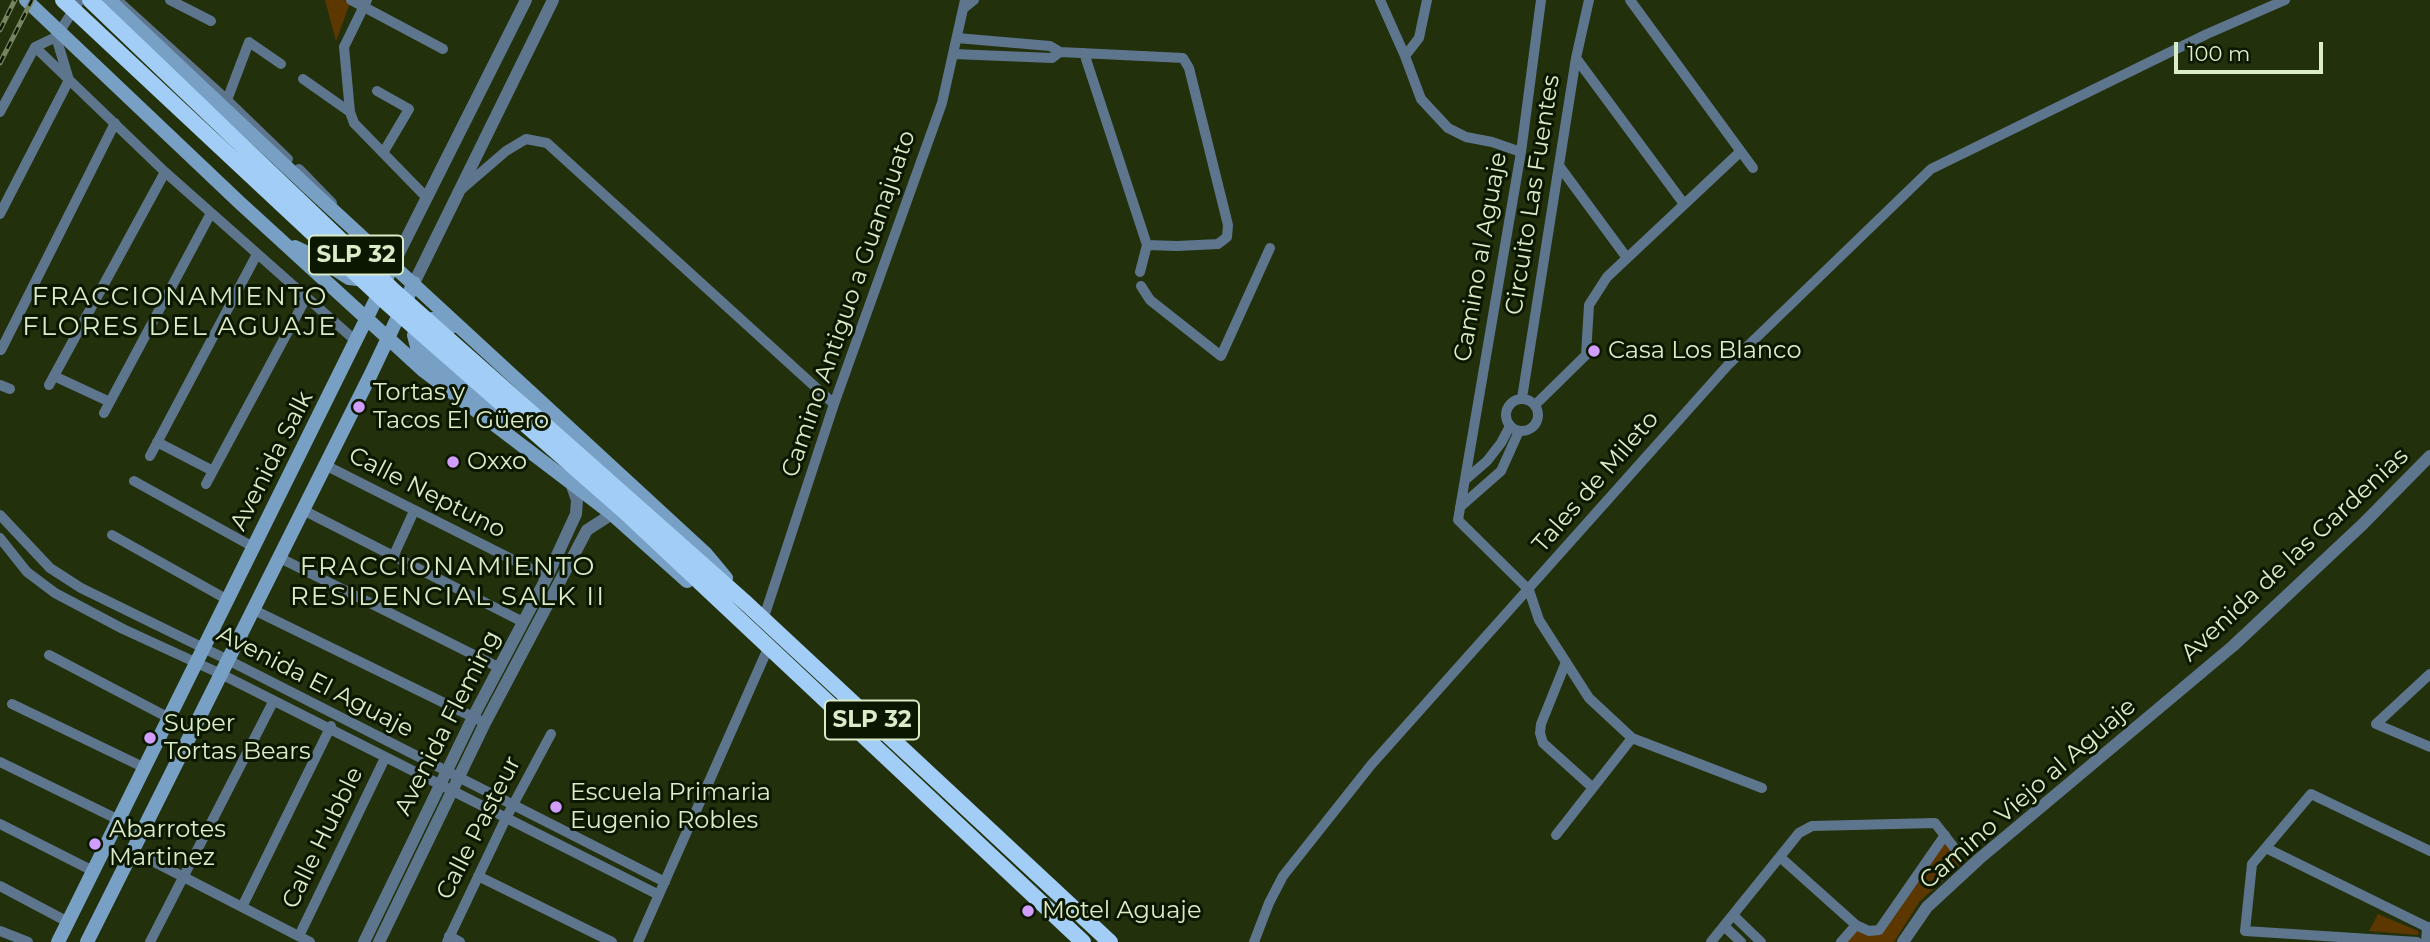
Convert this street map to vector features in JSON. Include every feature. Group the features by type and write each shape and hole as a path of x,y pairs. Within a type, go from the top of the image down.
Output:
{"highway":[{"name":"SLP 32","path":"64,0 387,303 740,608 769,646 1083,942"},
{"name":"SLP 32","path":"90,0 623,508"},
{"name":"SLP 32","path":"740,608 764,620 1110,942"}],"main road":[{"path":"26,0 281,241 450,393 571,483 623,508"},
{"path":"109,0 706,554 740,608"},
{"path":"281,241 318,258 343,275 357,279 370,273 376,259 363,238"},
{"name":"Avenida Salk","path":"58,942 310,438 393,265"},
{"name":"Avenida Salk","path":"87,942 326,465 414,282"},
{"path":"478,342 444,320 433,317 418,325 414,335 420,351 488,408 531,452"},
{"path":"310,438 334,448"}],"street":[{"path":"0,112 35,47 56,37 80,0"},
{"path":"117,0 129,4 324,193 347,223"},
{"path":"170,0 211,21"},
{"path":"351,0 365,4 443,49"},
{"name":"Avenida Salk","path":"414,282 553,0"},
{"path":"964,4 974,0"},
{"path":"1380,0 1421,99 1448,128 1466,137 1521,152"},
{"path":"1405,56 1419,38 1427,0"},
{"name":"Camino al Aguaje","path":"1530,590 1458,520 1521,152 1541,0"},
{"name":"Circuito Las Fuentes","path":"1522,398 1576,58 1589,0"},
{"path":"1630,0 1753,168"},
{"name":"Tales de Mileto","path":"1254,942 1283,876 1371,765 1728,365 1931,169 2207,34 2285,0"},
{"name":"Avenida Salk","path":"393,265 523,1"},
{"path":"365,4 344,47 350,112 354,123 427,198"},
{"name":"Camino Antiguo a Guanajuato","path":"764,620 834,404 942,103 964,4"},
{"path":"0,214 69,80 56,37"},
{"path":"957,38 1050,46 1060,52 1183,58 1189,68 1228,225 1227,237 1218,244 1147,245"},
{"path":"227,100 249,42 281,64"},
{"path":"35,47 165,172 357,342"},
{"path":"953,54 1052,58 1060,52"},
{"path":"1084,53 1147,245 1140,272"},
{"path":"1576,58 1684,204"},
{"path":"303,79 350,112"},
{"path":"377,91 409,109 383,153"},
{"path":"2,343 115,123"},
{"path":"460,191 506,151 526,139 547,144 834,404"},
{"path":"1535,405 1586,355 1589,305 1607,277 1740,152"},
{"path":"1560,167 1627,258"},
{"path":"110,402 51,380 165,172"},
{"path":"104,413 211,213"},
{"path":"1142,286 1150,300 1221,356 1270,247"},
{"path":"150,456 257,254"},
{"path":"206,484 306,298"},
{"path":"1522,398 1535,405 1538,410 1537,421 1530,429 1515,428 1507,421 1506,411 1512,402 1522,398"},
{"path":"1465,480 1487,461 1515,428"},
{"path":"1460,506 1500,471 1515,428"},
{"path":"157,442 213,471"},
{"name":"Avenida de las Gardenias","path":"2188,685 2363,524 2430,456"},
{"path":"1487,461 1500,471"},
{"name":"Calle Neptuno","path":"326,465 547,577"},
{"path":"134,481 255,548"},
{"name":"Avenida Fleming","path":"364,942 472,717 547,577 576,514 577,500 571,483"},
{"name":"Avenida Fleming","path":"379,942 485,723 587,530 623,508"},
{"path":"303,510 523,622"},
{"path":"393,556 414,511"},
{"name":"Avenida El Aguaje","path":"0,514 50,568 81,588 665,882"},
{"path":"112,535 228,600"},
{"name":"Avenida El Aguaje","path":"0,538 27,572 55,593 659,895"},
{"path":"279,558 498,667"},
{"path":"1530,590 1539,620 1589,698 1632,738 1762,788"},
{"path":"254,610 485,723"},
{"path":"638,942 769,646"},
{"path":"49,656 169,718"},
{"path":"1566,663 1541,724 1540,733 1543,743 1593,788"},
{"path":"2430,675 2376,724 2430,747"},
{"name":"Camino Viejo al Aguaje","path":"1903,942 1927,907 1979,859 2188,685"},
{"path":"150,942 272,702"},
{"path":"12,704 145,768"},
{"path":"242,907 336,717"},
{"name":"Calle Pasteur","path":"448,939 506,818 551,734"},
{"path":"1556,835 1632,738"},
{"name":"Calle Hubble","path":"299,936 385,758"},
{"path":"0,762 119,820"},
{"path":"2417,942 2245,930 2252,864 2311,794 2430,851"},
{"path":"1712,942 1799,833 1812,826 1935,823 1956,850"},
{"path":"0,824 93,871"},
{"path":"1780,857 1856,925 1869,932 1879,930 1945,835"},
{"path":"2266,848 2428,927 2426,942"},
{"path":"133,851 310,942"},
{"path":"478,876 612,942"},
{"path":"0,886 68,922"},
{"path":"1733,915 1761,942"},
{"path":"1841,942 1856,925"},
{"path":"1724,926 1741,942"},
{"path":"0,931 28,942"},
{"path":"448,939 460,942"}],"shaded area":[{"path":"325,0 344,0 350,3 336,41"},
{"path":"1945,840 1963,862 1920,901 1894,942 1846,942 1856,930 1867,934 1879,932"},
{"path":"2378,914 2418,931 2419,933 2369,931"}],"railway":[{"path":"0,30 15,0"},
{"path":"0,63 32,0"}],"place":[{"name":"Casa Los Blanco","path":"1594,351"},
{"name":"Tortas y Tacos El Güero","path":"359,407"},
{"name":"Oxxo","path":"453,462"},
{"name":"Super Tortas Bears","path":"150,738"},
{"name":"Escuela Primaria Eugenio Robles","path":"556,807"},
{"name":"Abarrotes Martinez","path":"95,844"},
{"name":"Motel Aguaje","path":"1028,911"}],"district":[{"name":"FRACCIONAMIENTO FLORES DEL AGUAJE","path":"180,312"},
{"name":"FRACCIONAMIENTO RESIDENCIAL SALK II","path":"448,582"}]}
